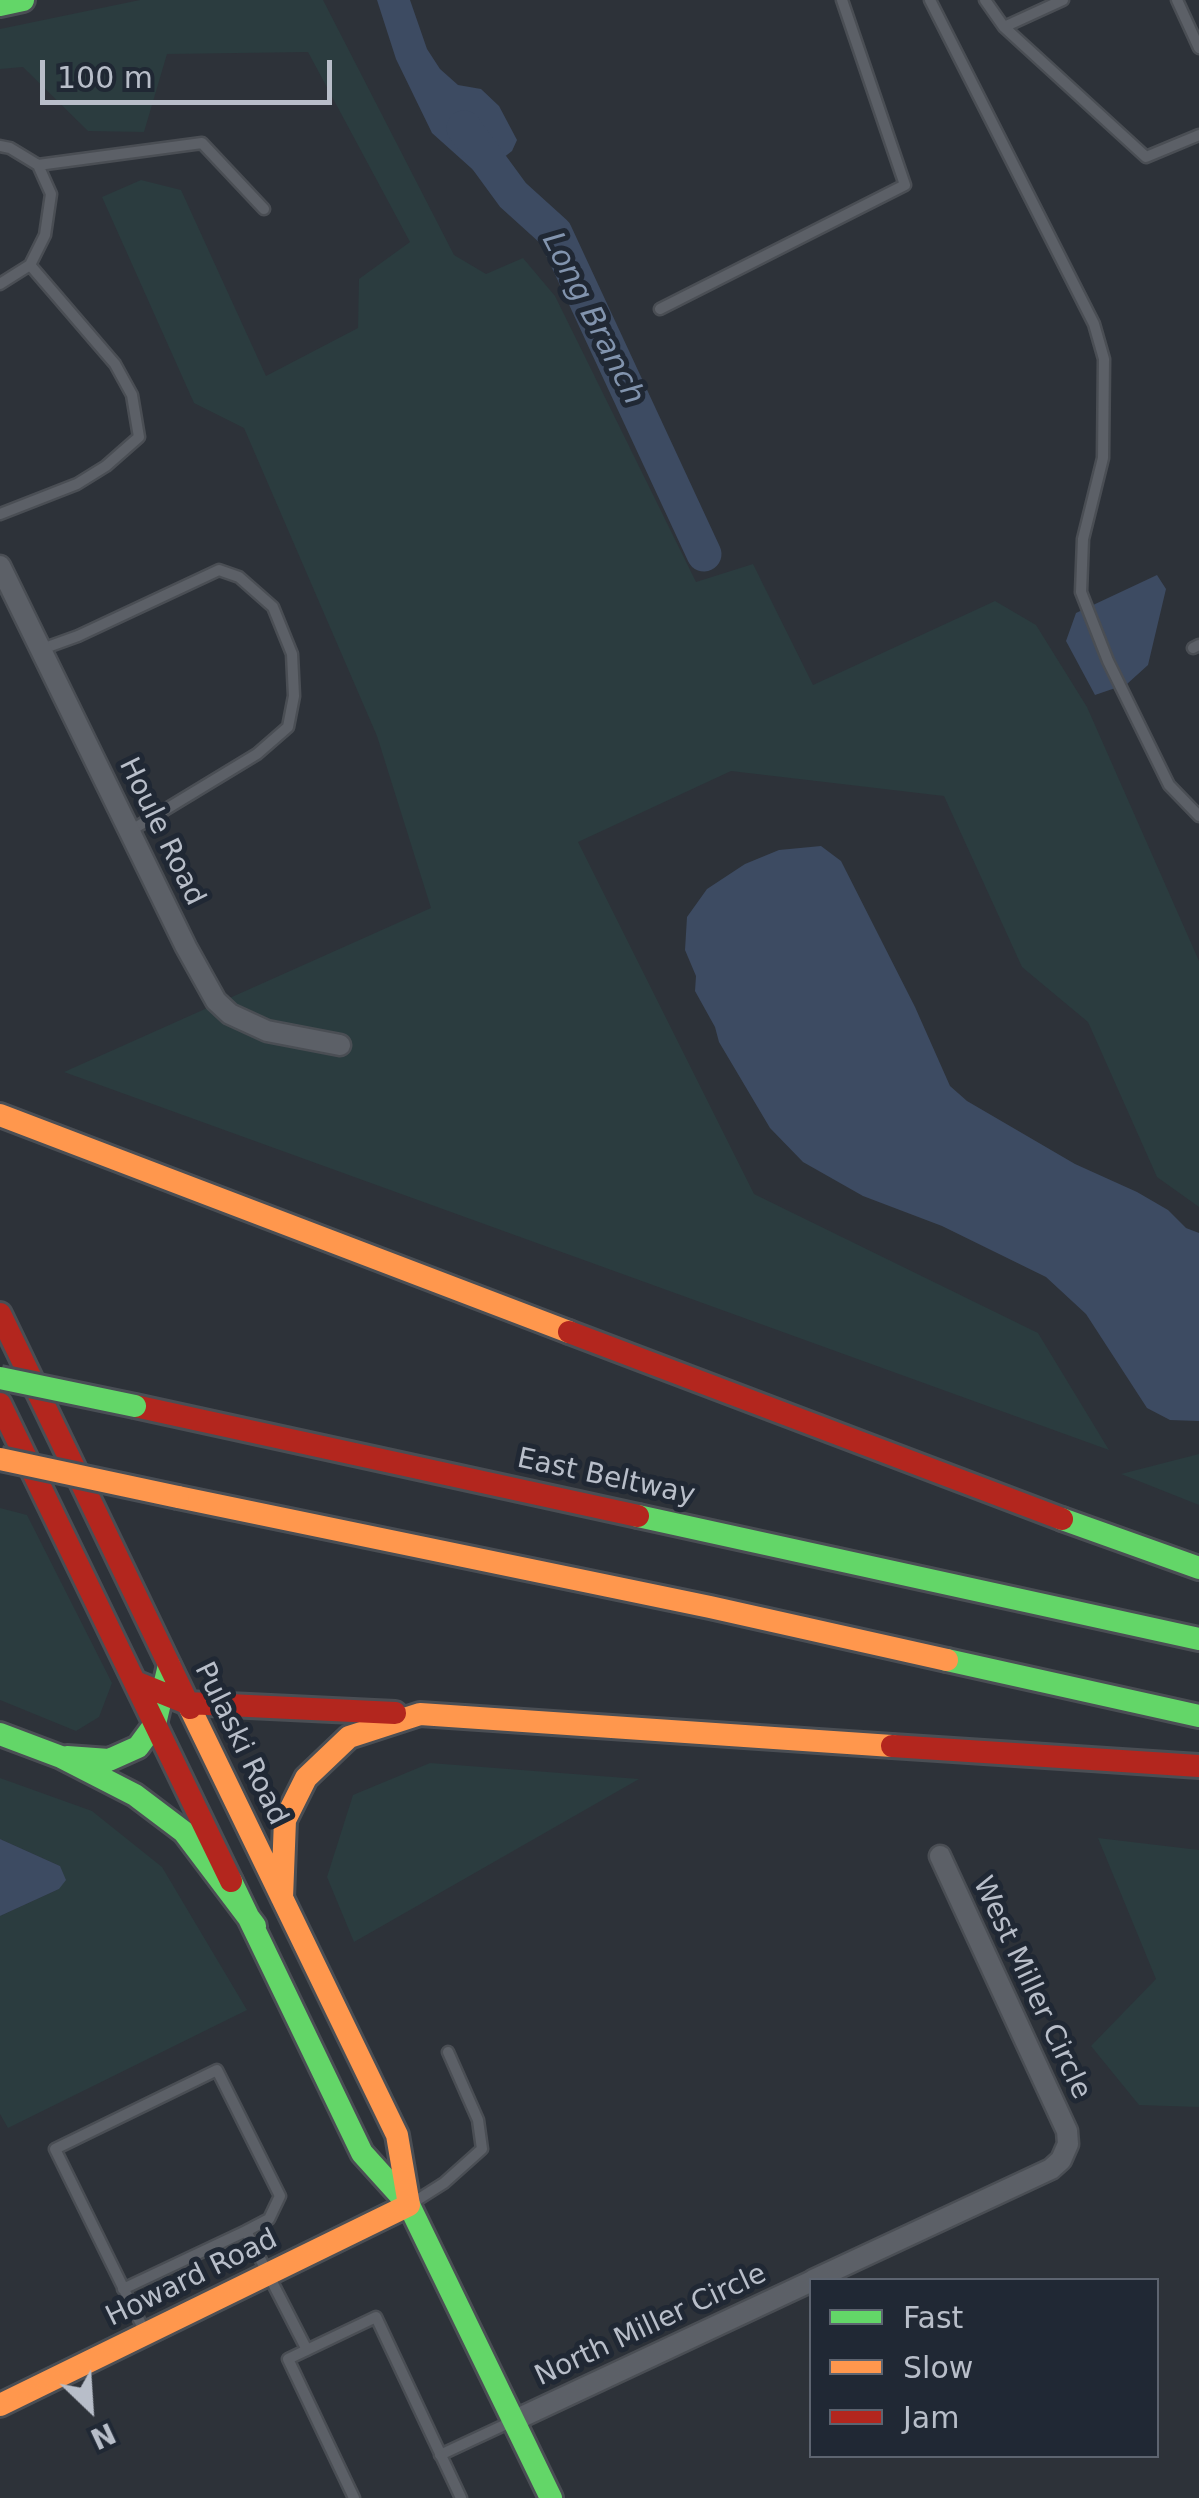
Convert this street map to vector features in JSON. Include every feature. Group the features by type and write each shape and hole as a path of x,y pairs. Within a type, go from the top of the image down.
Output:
{"main road":[{"path":"0,5 23,0"},
{"path":"5,1121 500,1303 1142,1550 1199,1568"},
{"name":"Pulaski Road","path":"0,1314 397,2135 409,2205"},
{"name":"East Beltway","path":"0,1378 1199,1639"},
{"name":"Pulaski Road","path":"0,1404 362,2152 409,2205 550,2498"},
{"path":"0,1459 710,1606 1199,1716"},
{"path":"61,1757 109,1760 138,1747 155,1724 169,1665"},
{"path":"135,1682 187,1702 1199,1766"},
{"path":"282,1898 285,1820 306,1778 349,1737 420,1714"},
{"path":"0,1734 61,1757 135,1795 184,1832 254,1926"},
{"name":"Howard Road","path":"0,2405 409,2205"}],"street":[{"name":"Houle Road","path":"0,566 216,1002 230,1014 267,1031 340,1045"},
{"name":"West Miller Circle","path":"940,1856 1066,2131 1068,2144"},
{"name":"North Miller Circle","path":"818,2278 1051,2169 1062,2160 1068,2144"},
{"name":"North Miller Circle","path":"514,2421 809,2282"}],"lane":[{"path":"660,310 905,184 842,0"},
{"path":"930,0 1094,324 1104,359 1102,458 1083,539 1081,592 1108,661 1169,785 1199,816"},
{"path":"984,0 1004,27 1146,157 1199,135"},
{"path":"1004,27 1063,0"},
{"path":"1177,0 1199,48"},
{"path":"38,166 202,143 264,210"},
{"path":"0,146 38,166 51,194 45,234 30,265 0,284"},
{"path":"0,514 77,484 106,466 138,437 132,395 115,364 30,265"},
{"path":"41,650 218,570 239,577 273,608 292,654 294,696 288,727 257,754 130,832"},
{"path":"409,2205 444,2183 482,2149 478,2120 448,2052"},
{"path":"124,2289 269,2218 280,2196 217,2070 54,2150 146,2335"},
{"path":"246,2231 307,2350"},
{"path":"354,2498 288,2360 376,2317 461,2498"},
{"path":"440,2455 514,2421"}],"shaded area":[{"path":"140,0 323,0 454,255 486,274 523,258 555,296 696,582 753,564 813,685 995,601 1036,625 1087,707 1199,961 1199,1207 1157,1177 1088,1022 1022,967 944,796 731,771 578,842 754,1194 1038,1333 1109,1450 64,1072 431,908 377,736 244,428 194,403 102,197 141,180 181,190 266,376 358,328 359,279 410,242 308,52 167,54 144,132 88,131 23,67 0,69 0,29"},
{"path":"1199,1454 1199,1505 1121,1474"},
{"path":"0,1508 27,1515 112,1683 99,1717 76,1731 0,1700"},
{"path":"430,1763 639,1779 354,1942 327,1877 353,1795"},
{"path":"0,1778 92,1811 162,1867 247,2010 8,2128 0,2114 0,1916 59,1889 60,1866 0,1839"},
{"path":"1098,1838 1199,1850 1199,2107 1139,2105 1091,2046 1156,1979"}],"water":[{"path":"377,0 410,0 427,49 440,69 458,85 481,89 499,106 517,140 512,151 480,176 432,133 396,59"},
{"path":"1157,575 1166,589 1148,665 1127,684 1095,695 1066,641 1076,613"},
{"path":"821,846 841,861 950,1086 967,1101 1075,1164 1137,1192 1168,1210 1186,1228 1199,1233 1199,1421 1170,1420 1147,1408 1086,1314 1046,1277 942,1226 863,1196 803,1162 770,1128 719,1042 695,991 696,976 685,950 687,917 707,889 745,864 779,850"},
{"path":"0,1839 60,1866 66,1880 59,1889 0,1916"}],"waterway":[{"name":"Long Branch","path":"464,128 513,195 555,233 704,554"}],"traffic: fast":[{"path":"0,5 23,0"},
{"path":"0,1378 135,1406"},
{"path":"638,1516 1199,1639"},
{"path":"1062,1519 1199,1568"},
{"path":"947,1660 1199,1716"},
{"path":"67,1757 109,1760 138,1747 155,1724 169,1665"},
{"path":"0,1734 61,1757 135,1795 184,1832 255,1926"},
{"path":"231,1881 362,2153 409,2205 551,2498"}],"traffic: slow":[{"path":"0,1115 569,1332"},
{"path":"0,1459 178,1497"},
{"path":"178,1497 947,1660"},
{"path":"190,1708 397,2135 409,2205"},
{"path":"282,1898 285,1820 306,1778 349,1737 420,1714 892,1746"},
{"path":"0,2405 409,2205"}],"traffic: jam":[{"path":"0,1314 190,1708"},
{"path":"569,1332 1062,1519"},
{"path":"0,1404 231,1881"},
{"path":"135,1406 638,1516"},
{"path":"135,1682 187,1703 395,1713"},
{"path":"892,1746 1199,1766"}]}
